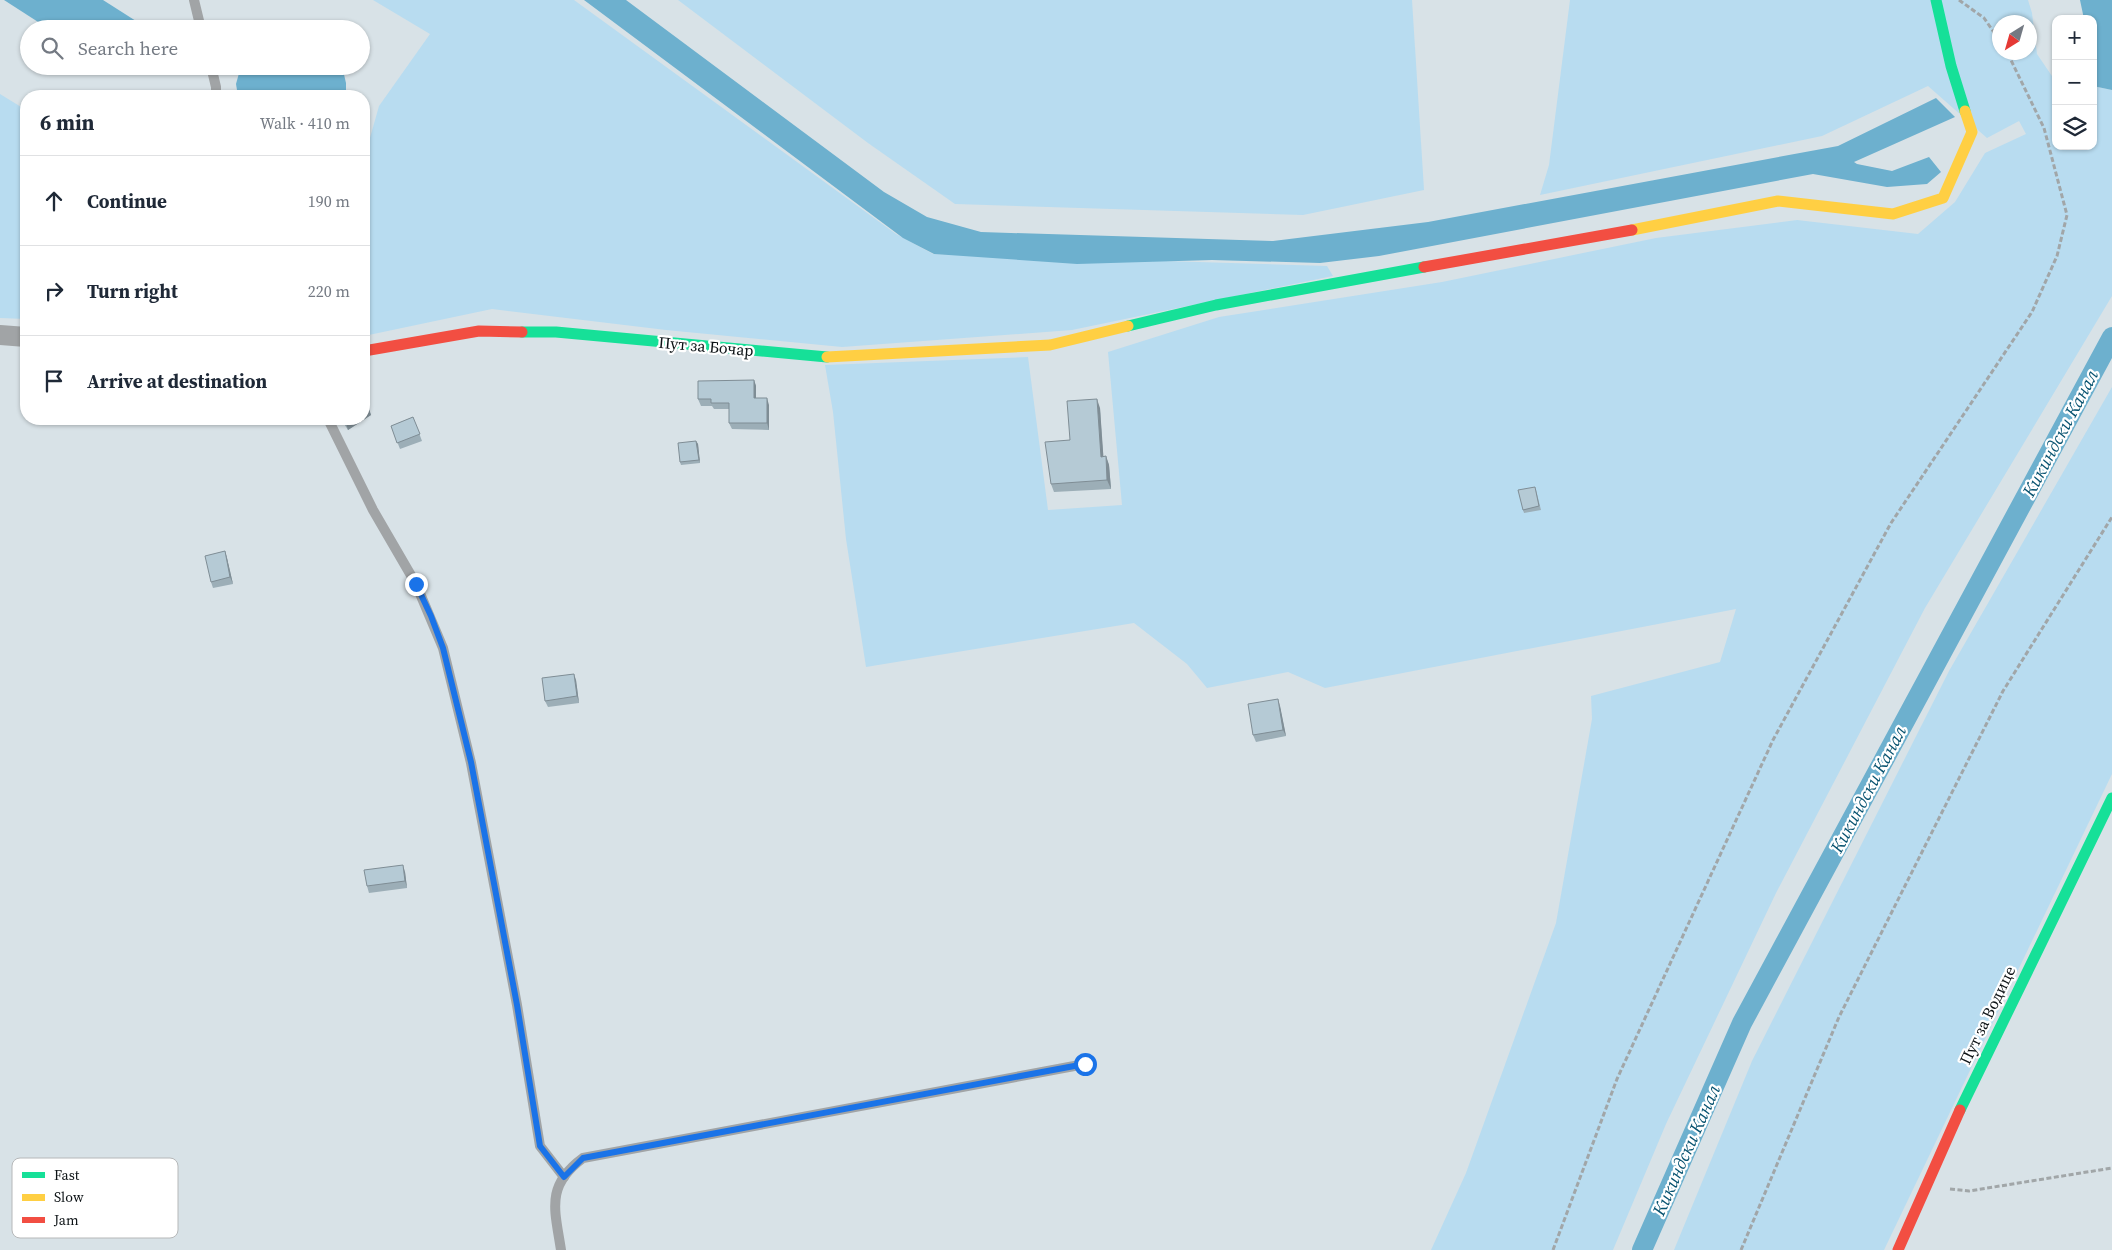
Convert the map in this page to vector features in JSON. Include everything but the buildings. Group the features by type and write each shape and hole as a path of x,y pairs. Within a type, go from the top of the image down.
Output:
{"street":[{"name":"Пут за Бочар","path":"370,350 479,331 556,332 819,356 1050,345 1216,305 1579,240 1778,201 1893,214 1943,198 1972,132 1951,66 1936,0"},
{"path":"0,335 20,337"},
{"name":"Пут за Водице","path":"1898,1250 1974,1079 2112,798"}],"lane":[{"path":"194,0 199,20"},
{"path":"213,75 216,90"},
{"path":"331,425 373,510 416,584 443,648 477,792 517,1005 540,1146 564,1177"},
{"path":"561,1250 554,1204 564,1177 583,1158 1085,1064"}],"path":[{"path":"1959,0 1984,18 1992,30"},
{"path":"1553,1250 1617,1079 1773,740 1891,523 2032,312 2057,256 2067,215 2044,128 2011,60"},
{"path":"1741,1250 1839,1017 2003,691 2112,517"},
{"path":"1929,1179 1950,1189 1969,1191 2112,1168"}],"shaded area":[{"path":"4,0 103,0 134,20 35,20"},
{"path":"373,0 574,0 896,234 933,254 1327,266 1333,276 1072,330 842,347 666,330 492,309 370,335 370,138 379,106 430,34"},
{"path":"584,0 626,0 884,192 927,217 981,232 1273,241 1428,222 1838,146 1936,98 1955,117 1854,162 1892,171 1929,157 1941,172 1927,184 1887,187 1813,174 1379,256 1320,263 1212,260 1077,264 934,254 903,238"},
{"path":"678,0 1412,0 1424,190 1303,215 955,204 868,143"},
{"path":"1570,0 2028,0 2032,15 1992,15 1992,60 2037,60 2037,54 2052,76 2052,150 2097,150 2097,87 2112,90 2112,296 1925,608 1776,893 1666,1124 1613,1250 1431,1250 1466,1173 1556,923 1592,719 1591,696 1720,662 1736,609 1325,688 1288,672 1207,688 1187,664 1134,623 866,667 846,539 833,412 825,365 1028,357 1048,510 1122,505 1108,352 1219,317 1442,282 1656,238 1797,220 1918,234 1955,202 1985,153 2026,134 2019,121 1987,138 1928,86 1822,136 1540,195 1549,165"},
{"path":"2080,0 2112,0 2112,90 2097,87 2097,15 2083,15"},
{"path":"238,75 344,75 346,90 237,90 236,84"},
{"path":"0,94 20,106 20,319 0,318"},
{"path":"2112,387 2112,774 1884,1250 1674,1250 1752,1061 1949,671"}],"waterway":[{"name":"Кикиндски Канал","path":"1642,1250 1742,1023 2112,337"}],"traffic: fast":[{"path":"1936,0 1951,66 1965,111"},
{"path":"1128,326 1216,305 1424,267"},
{"path":"522,332 556,332 827,357"},
{"path":"1960,1110 2112,798"}],"traffic: slow":[{"path":"1632,230 1778,201 1893,214 1943,198 1972,132 1965,111"},
{"path":"827,357 1050,345 1128,326"}],"traffic: jam":[{"path":"1424,267 1632,230"},
{"path":"370,350 479,331 522,332"},
{"path":"1898,1250 1960,1110"}],"route":[{"path":"416,584 443,648 471,762 517,1005 540,1146 564,1177 583,1158 1085,1064"}]}
